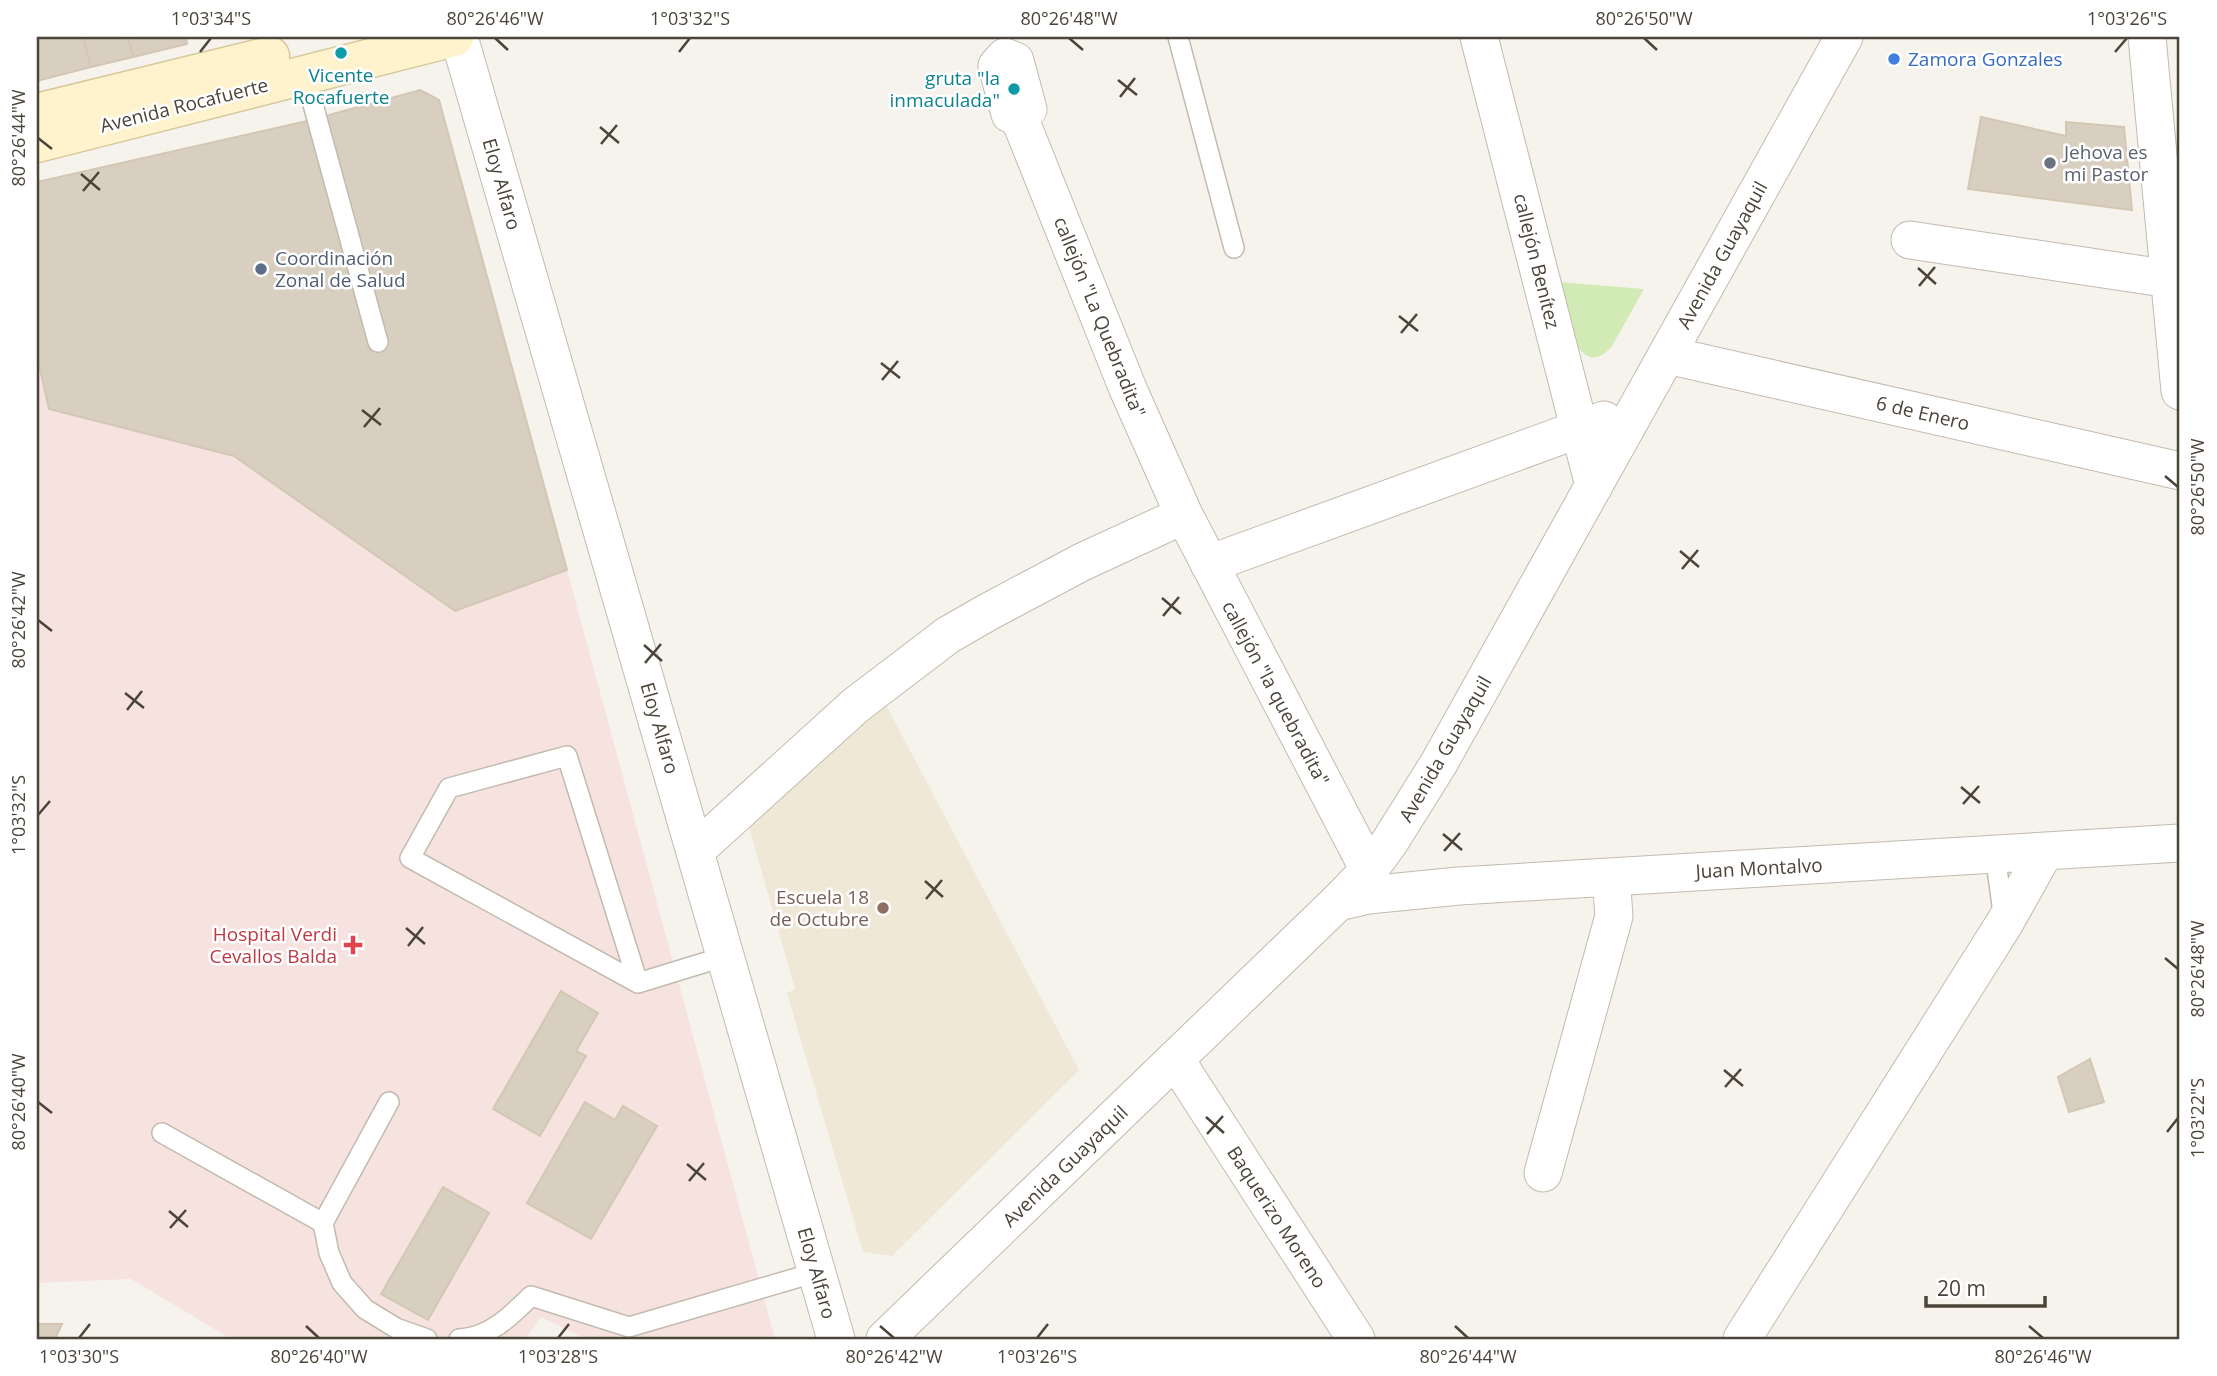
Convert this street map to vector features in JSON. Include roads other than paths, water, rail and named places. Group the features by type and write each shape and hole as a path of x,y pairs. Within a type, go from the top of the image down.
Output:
{"street":[{"name":"Avenida Rocafuerte","path":"37,113 351,37"},
{"name":"Avenida Rocafuerte","path":"37,143 454,37"},
{"name":"Eloy Alfaro","path":"459,37 836,1339"},
{"name":"callejón Benítez","path":"1479,37 1594,486"},
{"name":"Avenida Guayaquil","path":"885,1339 1369,870 1439,764 1844,37"},
{"path":"2147,37 2173,270 2180,390"},
{"name":"callejón \"La Quebradita\"","path":"1001,47 1015,61 1028,109 1020,117 1128,389 1184,515"},
{"path":"1910,240 2173,270"},
{"name":"6 de Enero","path":"1667,355 2180,471"},
{"path":"1209,564 1637,407"},
{"path":"695,851 856,705 948,635 1082,562 1184,515"},
{"name":"callejón \"la quebradita\"","path":"1184,515 1369,870"},
{"name":"Juan Montalvo","path":"1338,902 1368,895 1459,886 2180,843"},
{"path":"1742,1339 2004,924 2045,851"},
{"path":"1543,1173 1614,916 1611,877"},
{"name":"Baquerizo Moreno","path":"1175,1059 1356,1339"}],"lane":[{"path":"1178,37 1234,248"},
{"path":"305,75 378,342"},
{"path":"638,983 567,756 449,788 410,858 638,983 726,956"},
{"path":"1995,854 2004,924"},
{"path":"389,1102 323,1223 329,1253 342,1283 365,1309 396,1328 427,1339"},
{"path":"162,1133 323,1223"},
{"path":"459,1339 471,1339 506,1320 531,1296 629,1327 817,1272"}],"place":[{"name":"Vicente Rocafuerte","path":"341,53"},
{"name":"Zamora Gonzales","path":"1894,59"},
{"name":"gruta \"la inmaculada\"","path":"1014,89"},
{"name":"Jehova es mi Pastor","path":"2050,163"},
{"name":"Coordinación Zonal de Salud","path":"261,269"},
{"name":"Escuela 18 de Octubre","path":"883,908"},
{"name":"Hospital Verdi Cevallos Balda","path":"353,945"}]}
